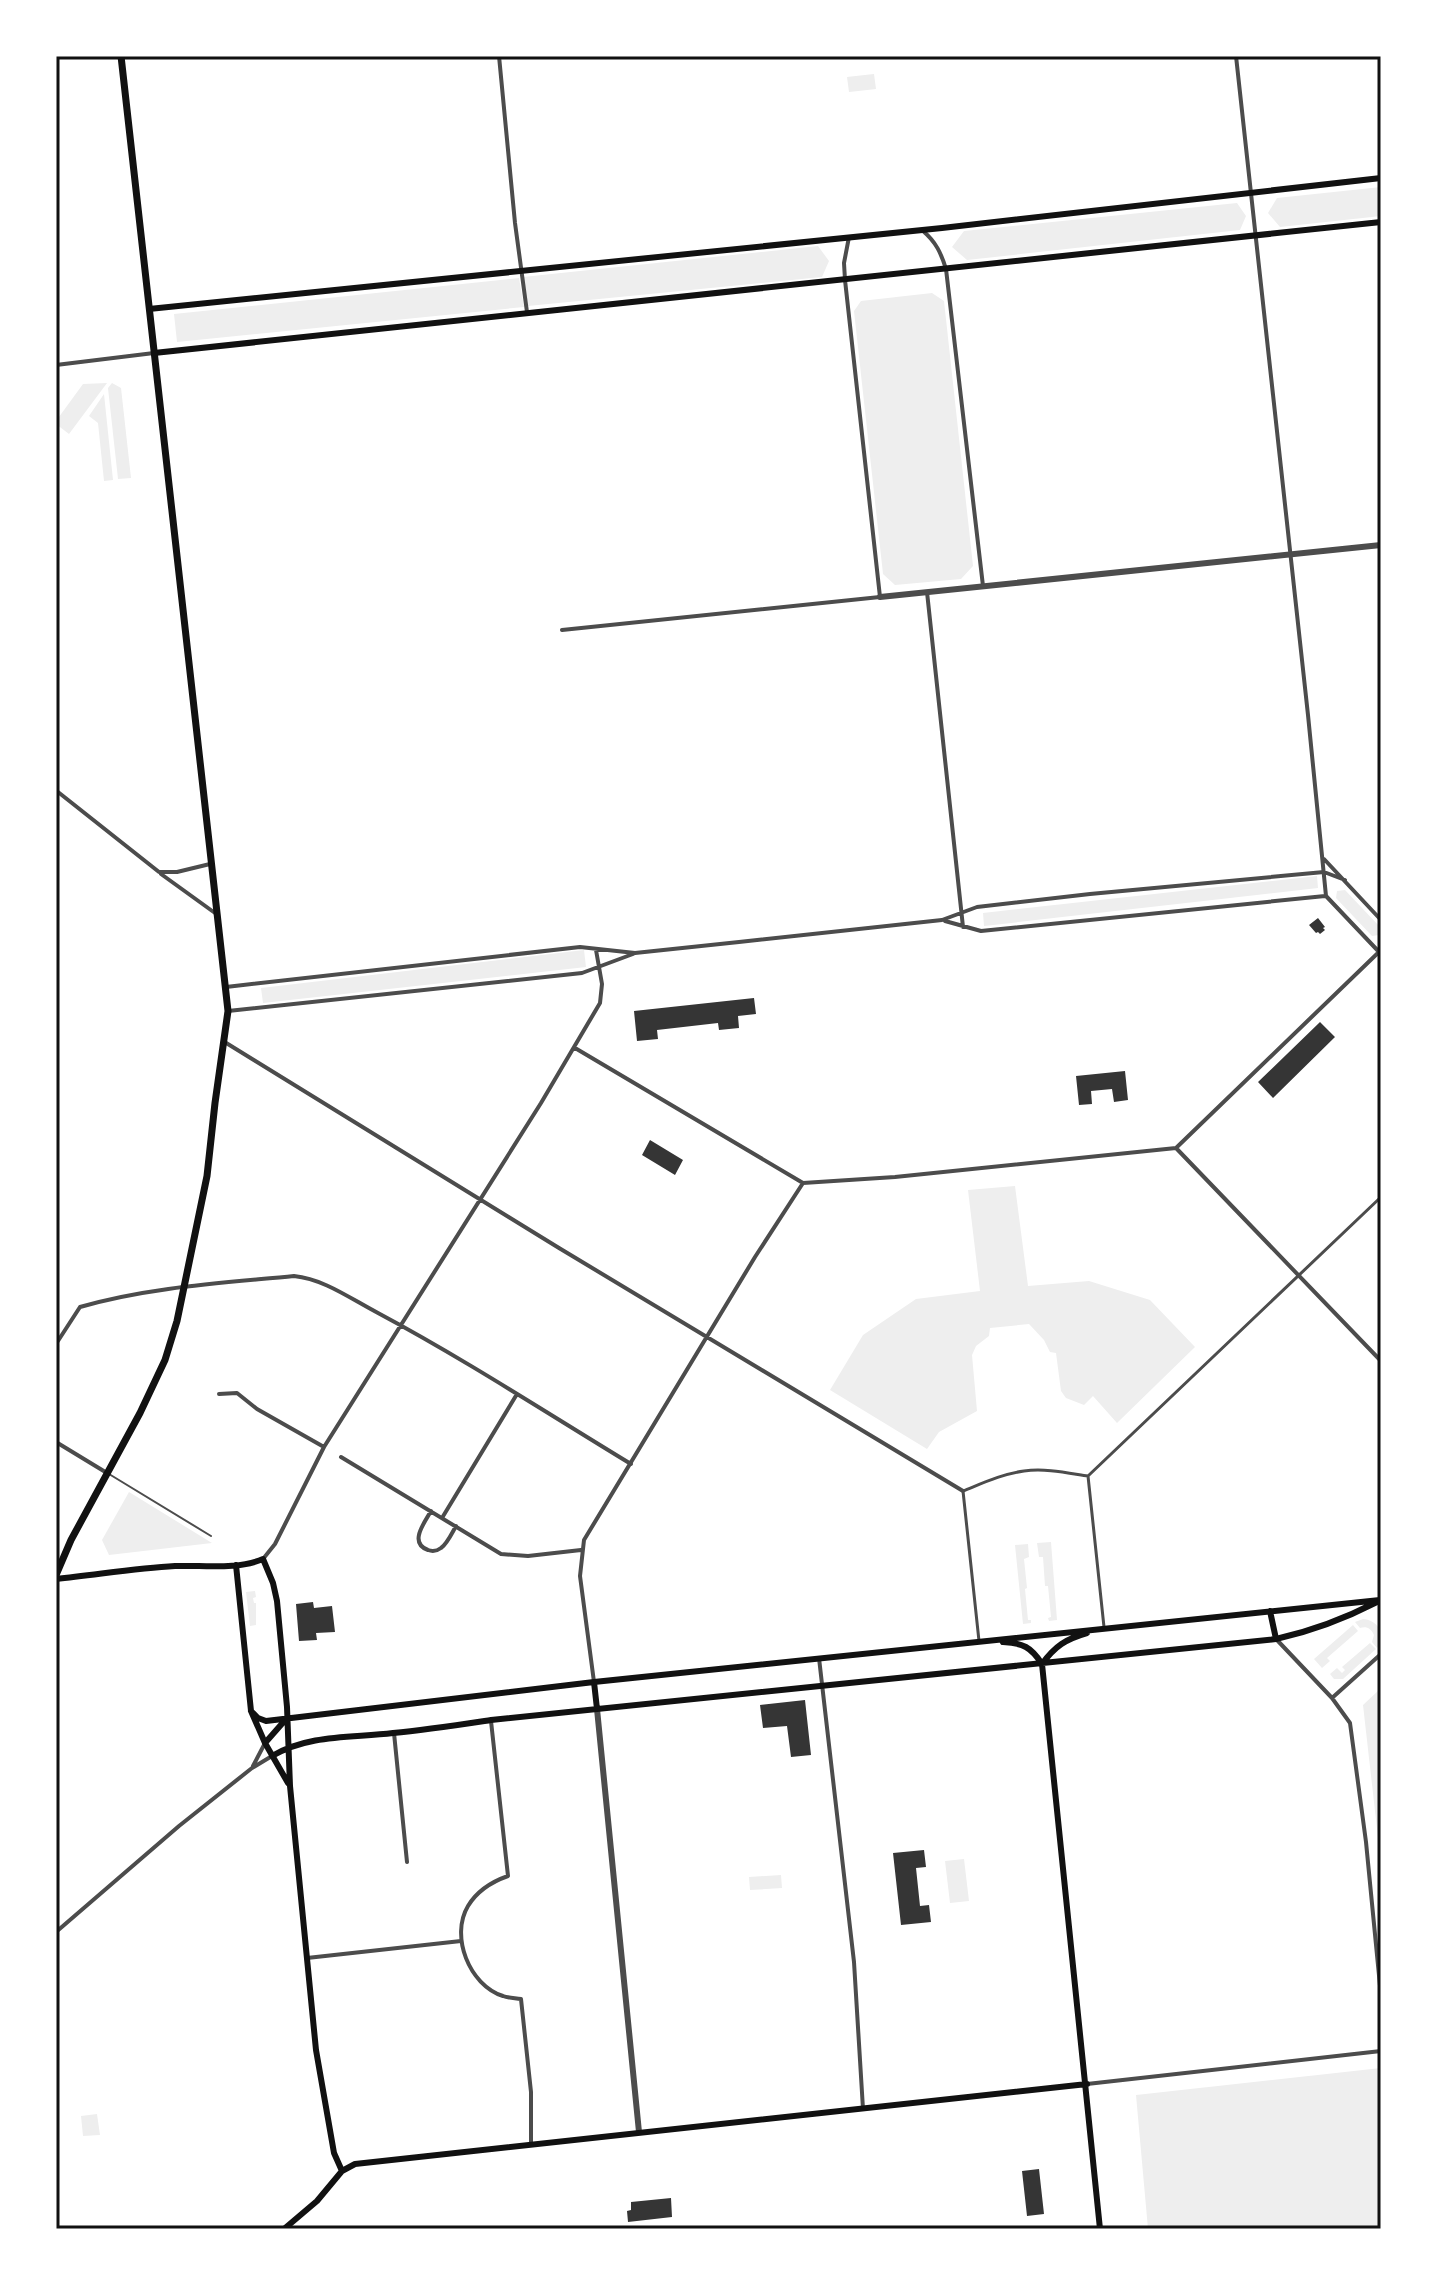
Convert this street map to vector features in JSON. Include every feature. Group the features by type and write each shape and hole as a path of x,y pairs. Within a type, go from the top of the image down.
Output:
{"main road":[{"path":"121,56 228,1011 207,1176 177,1321 165,1360 140,1413 71,1540 56,1577 173,1566 236,1565 263,1559 277,1601 290,1786 316,2050 334,2153 342,2171"},
{"path":"149,309 921,230 1381,178"},
{"path":"154,353 1381,222"},
{"path":"236,1565 251,1711 290,1786"},
{"path":"251,1711 262,1721 594,1682 1381,1600"},
{"path":"272,1756 306,1741 1276,1639 1331,1624 1381,1600"},
{"path":"1270,1611 1276,1639"},
{"path":"1042,1664 1053,1649 1068,1639 1104,1628"},
{"path":"979,1641 1020,1643 1032,1649 1042,1664 1100,2229"},
{"path":"594,1682 597,1709"},
{"path":"265,1743 287,1718"},
{"path":"284,2229 317,2201 342,2171 355,2164 1087,2084"}],"street":[{"path":"499,56 527,313"},
{"path":"575,1048 803,1183 895,1177 1176,1148 1380,952 1326,896 1236,56"},
{"path":"921,230 934,240 946,269 983,586"},
{"path":"849,237 844,263 845,280 880,597"},
{"path":"56,365 154,353"},
{"path":"562,630 1381,545"},
{"path":"927,592 963,927"},
{"path":"57,793 217,915"},
{"path":"1323,857 1381,920"},
{"path":"159,872 177,872 212,863"},
{"path":"226,987 580,947 635,953 942,920 977,907 1075,895 1324,872 1345,880"},
{"path":"942,920 981,931 1326,896"},
{"path":"263,1559 275,1544 324,1447 575,1048 600,1003 602,984 596,950"},
{"path":"228,1011 582,973 635,953"},
{"path":"223,1041 963,1491"},
{"path":"1176,1148 1381,1361"},
{"path":"594,1682 580,1576 584,1540 803,1183"},
{"path":"1088,1476 1381,1197"},
{"path":"56,1344 80,1307 98,1301 184,1288 307,1277 402,1325 631,1464"},
{"path":"219,1394 237,1393 257,1409 324,1447"},
{"path":"442,1518 517,1394"},
{"path":"56,1442 107,1473"},
{"path":"341,1457 501,1554 528,1556 581,1550"},
{"path":"963,1491 1025,1471 1088,1476"},
{"path":"1088,1476 1104,1628"},
{"path":"963,1491 979,1641"},
{"path":"431,1511 419,1532 419,1541 425,1549 439,1550 456,1526"},
{"path":"1276,1639 1332,1698 1350,1723 1366,1842 1381,1996"},
{"path":"1332,1698 1381,1654"},
{"path":"819,1658 854,1962 863,2109"},
{"path":"597,1709 639,2132"},
{"path":"491,1720 508,1876 480,1890 466,1908 461,1941 472,1971 487,1988 503,1996 521,1999 531,2092 531,2145"},
{"path":"394,1733 407,1862"},
{"path":"252,1768 265,1743"},
{"path":"56,1932 179,1826 252,1768 272,1756"},
{"path":"307,1958 461,1941"},
{"path":"1087,2084 1381,2051"}],"lane":[{"path":"107,1473 211,1536"}],"shaded area":[{"path":"874,74 876,89 849,92 847,77"},
{"path":"1381,187 1381,216 1280,227 1268,213 1277,198"},
{"path":"1237,203 1246,216 1240,230 967,260 952,247 964,231"},
{"path":"818,246 829,261 822,277 528,306 523,277"},
{"path":"519,278 524,307 177,342 174,314"},
{"path":"932,293 944,301 973,566 961,579 895,585 883,574 854,311 861,301"},
{"path":"107,383 69,434 56,424 83,384"},
{"path":"112,383 121,388 131,478 118,479 108,388"},
{"path":"104,394 113,480 104,481 98,423 89,416"},
{"path":"1317,876 1318,888 984,926 983,913"},
{"path":"1345,890 1380,927 1379,935 1372,936 1336,898 1337,891"},
{"path":"584,950 586,967 263,1003 261,988"},
{"path":"1015,1186 1028,1286 1089,1281 1150,1300 1195,1347 1117,1423 1093,1396 1084,1405 1066,1398 1061,1391 1056,1353 1050,1352 1029,1324 990,1328 989,1336 976,1346 972,1355 977,1411 939,1432 927,1449 830,1390 863,1335 916,1299 980,1291 968,1190"},
{"path":"129,1492 212,1543 109,1555 102,1540"},
{"path":"1051,1542 1057,1620 1049,1621 1048,1586 1045,1586 1043,1557 1039,1557 1037,1543"},
{"path":"1028,1544 1029,1557 1024,1559 1025,1589 1028,1620 1031,1623 1023,1624 1015,1545"},
{"path":"255,1591 256,1625 250,1626 246,1592"},
{"path":"1363,1619 1377,1625 1381,1633 1377,1648 1372,1642 1374,1635 1371,1631 1366,1627 1360,1628 1355,1622"},
{"path":"1353,1625 1358,1631 1327,1658 1330,1661 1322,1668 1314,1659"},
{"path":"1370,1643 1376,1649 1343,1679 1334,1679 1330,1674 1337,1668 1342,1673 1345,1670 1342,1667"},
{"path":"1379,1690 1381,1693 1381,1864 1363,1705"},
{"path":"964,1859 969,1901 950,1903 945,1861"},
{"path":"781,1875 782,1888 750,1890 749,1877"},
{"path":"1381,2068 1381,2229 1148,2229 1136,2095"},
{"path":"97,2114 100,2135 83,2136 81,2116"}],"building":[{"path":"1318,918 1325,927 1320,934 1309,925"},
{"path":"754,998 756,1014 738,1016 739,1028 719,1030 718,1023 657,1030 658,1039 637,1041 634,1011"},
{"path":"1320,1022 1335,1037 1273,1098 1258,1082"},
{"path":"1125,1071 1128,1100 1114,1102 1112,1089 1091,1091 1092,1104 1079,1105 1076,1076"},
{"path":"650,1140 683,1160 675,1175 642,1155"},
{"path":"313,1602 314,1608 332,1606 335,1632 316,1633 317,1640 299,1641 296,1604"},
{"path":"805,1700 811,1755 791,1757 787,1726 763,1728 760,1705"},
{"path":"924,1850 926,1867 916,1868 920,1906 929,1905 931,1922 901,1925 893,1853"},
{"path":"1039,2169 1044,2214 1027,2216 1022,2171"},
{"path":"671,2198 672,2217 628,2222 627,2211 631,2210 631,2202"}]}
